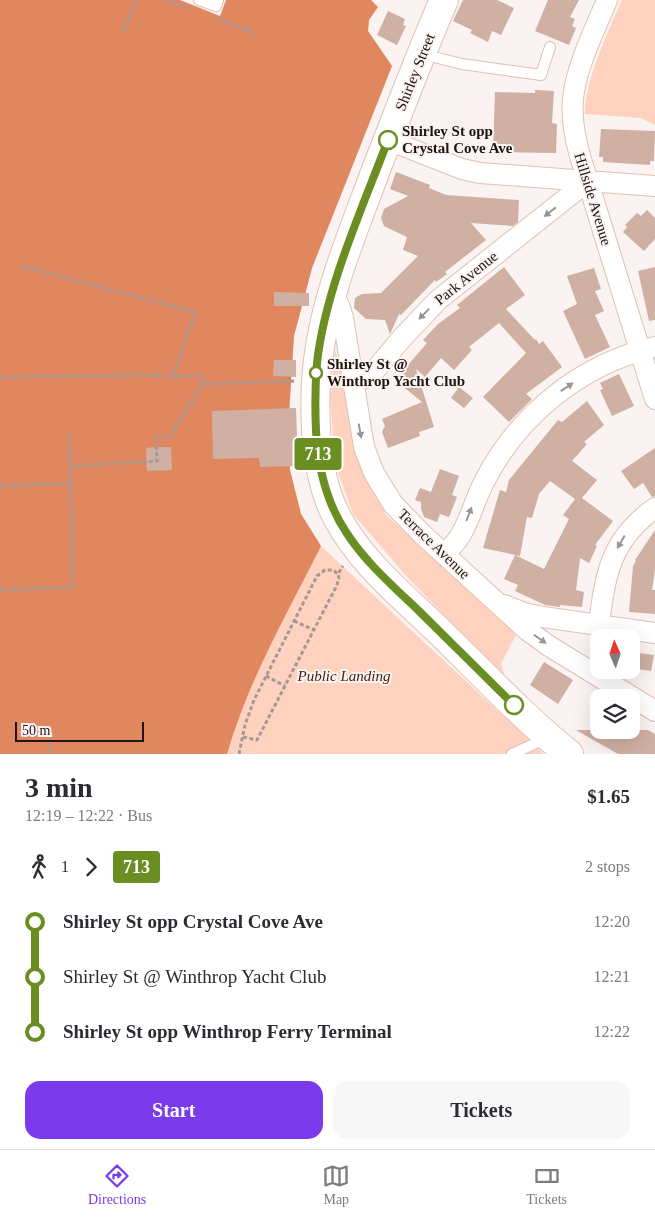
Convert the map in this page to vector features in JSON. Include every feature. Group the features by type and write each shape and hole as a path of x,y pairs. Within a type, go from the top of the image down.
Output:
{"main road":[{"name":"Shirley Street","path":"444,0 388,140 332,295 321,336 316,381 317,442 323,480 338,519 357,548 381,574 558,746"}],"street":[{"name":"Hillside Avenue","path":"607,0 580,68 572,98 572,118 575,137 588,182 648,349 655,399"},
{"path":"388,140 474,172 492,175 655,186"},
{"name":"Park Avenue","path":"353,383 366,377 376,369 406,333 438,300 588,182"},
{"name":"Terrace Avenue","path":"332,295 339,305 343,318 362,439 374,474 388,497 443,553 520,624 542,641 655,711"},
{"path":"443,553 456,542 463,531 478,492 490,470 513,436 529,418 554,396 574,382 605,365 648,349"},
{"path":"599,625 605,584 612,559 628,532 640,519 655,508"},
{"path":"489,597 507,606 533,615 655,633"}],"lane":[{"path":"199,0 216,6 218,0"},
{"path":"421,54 462,64 541,76 550,47"},
{"path":"512,754 558,746"}],"path":[{"path":"123,31 137,0"},
{"path":"21,266 195,312 173,378"},
{"path":"0,377 146,376 173,378 202,375 203,384 170,436 156,437 157,461 70,466"},
{"path":"203,384 316,381"},
{"path":"0,590 73,587 69,434"},
{"path":"0,486 70,483"},
{"path":"243,737 258,740 336,587 339,579 338,574 357,548"},
{"path":"239,754 250,710 319,574 333,570 338,574"},
{"path":"294,621 314,630"},
{"path":"266,676 285,686"},
{"path":"50,734 50,754"}],"green space":[{"name":"Public Landing","path":"371,0 378,7 369,20 368,31 392,66 312,268 294,336 289,414 290,470 301,514 321,546 544,754 129,754"},
{"path":"622,0 655,0 655,125 641,118 585,114 593,72"},
{"path":"335,350 342,370 353,441 386,515 517,633 501,664 505,677 408,578 353,514 335,464 330,397"}],"shaded area":[{"path":"0,0 180,0 220,16 226,0 371,0 378,7 369,20 368,31 392,66 312,268 294,336 289,414 290,470 301,514 321,546 257,674 227,754 0,754"}],"building":[{"path":"463,0 497,0 514,8 501,35 492,31 488,42 470,33 472,30 453,21"},
{"path":"548,0 579,0 570,17 575,19 572,26 576,28 569,45 535,31"},
{"path":"388,11 405,19 403,25 406,26 397,45 377,35"},
{"path":"535,90 554,91 552,123 557,124 556,153 493,152 495,92 535,93"},
{"path":"601,129 655,131 654,161 650,161 650,165 603,162 603,157 599,157"},
{"path":"396,172 430,185 429,188 446,195 519,200 518,222 513,226 471,223 486,240 445,272 447,274 436,282 435,280 401,315 399,314 390,334 385,320 366,319 354,308 355,298 362,294 381,293 418,256 403,250 407,237 384,226 381,218 384,209 408,196 390,189"},
{"path":"647,210 655,218 655,239 644,251 623,232 627,227 625,225 637,213 641,216"},
{"path":"504,267 525,295 506,309 539,344 543,341 562,367 526,394 532,399 509,422 483,397 526,353 499,323 469,347 472,350 454,370 441,358 425,377 416,369 434,427 419,432 420,436 388,448 382,432 385,426 382,419 422,402 395,380 427,343 423,340 438,324 460,308 457,305"},
{"path":"655,267 655,320 649,321 638,271"},
{"path":"594,268 601,289 595,291 604,311 595,315 610,347 585,359 563,311 577,304 567,276"},
{"path":"274,292 309,293 309,306 274,306"},
{"path":"274,360 296,360 296,377 273,376"},
{"path":"619,374 634,406 612,416 600,390 603,389 600,383"},
{"path":"459,387 473,398 464,408 451,398"},
{"path":"587,401 604,425 584,442 587,444 572,461 597,480 582,498 613,521 595,545 597,546 589,563 580,558 576,590 584,592 582,607 545,605 515,591 518,585 504,579 515,555 544,569 569,519 563,515 575,499 550,481 539,494 532,518 527,517 520,556 483,548 500,490 506,492 509,480 558,420 562,422"},
{"path":"296,408 298,466 260,467 259,458 213,459 212,411"},
{"path":"171,447 172,470 147,471 146,448"},
{"path":"655,448 655,496 652,497 643,483 634,489 621,471"},
{"path":"440,469 459,476 452,495 457,497 449,517 440,514 437,522 424,517 421,502 415,500 420,488 431,492"},
{"path":"655,530 655,569 652,590 655,590 655,614 629,612 633,566"},
{"path":"640,653 654,655 651,671 640,669"},
{"path":"544,662 573,680 558,704 530,685"},
{"path":"576,730 590,730 590,738"},
{"path":"640,730 648,730 655,734 655,754 618,754 592,739 640,739"}],"bus line":[{"name":"713","path":"388,140 341,266 321,336 317,362 315,410 319,461 323,480 327,495 338,519 357,548 514,705"}],"place":[{"name":"Shirley St opp Crystal Cove Ave","path":"388,140"},
{"name":"Shirley St @ Winthrop Yacht Club","path":"316,373"}]}
